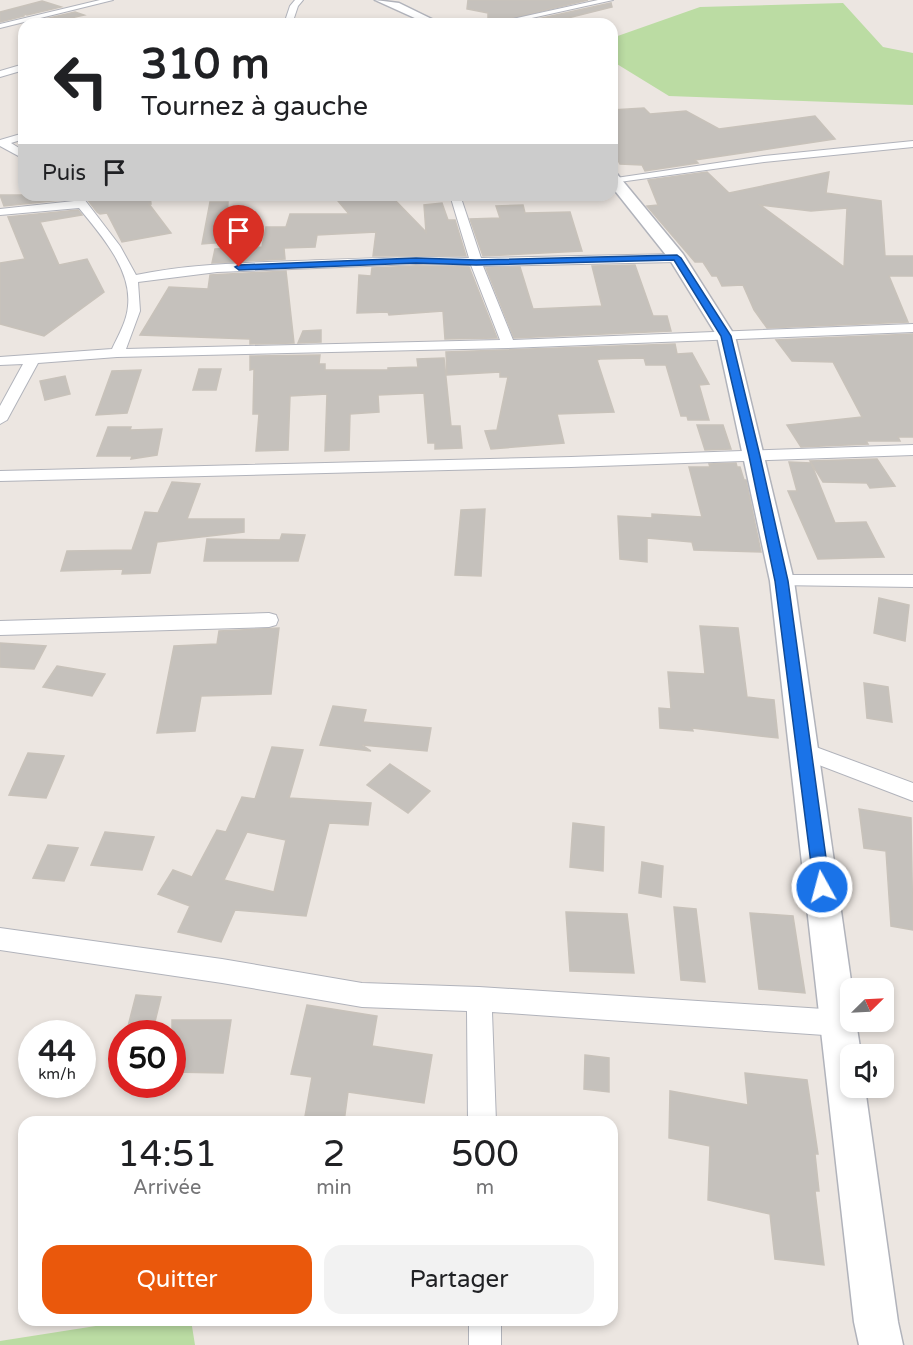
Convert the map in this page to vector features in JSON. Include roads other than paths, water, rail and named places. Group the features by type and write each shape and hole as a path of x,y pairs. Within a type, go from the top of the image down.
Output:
{"main road":[{"path":"380,0 423,18"},
{"path":"618,184 677,258 726,336 754,456 782,581 876,1322 881,1345"}],"street":[{"path":"34,18 110,0"},
{"path":"290,18 299,0"},
{"path":"523,18 609,0"},
{"path":"0,26 18,22"},
{"path":"0,74 18,69"},
{"path":"0,131 18,136"},
{"path":"2,142 18,138"},
{"path":"2,142 18,152"},
{"path":"618,178 799,153 913,144"},
{"path":"0,212 72,201"},
{"path":"79,201 108,240 132,280 135,303 130,326 117,353"},
{"path":"457,201 476,262 508,344"},
{"path":"132,280 160,274 217,268 416,260 476,262 677,258"},
{"path":"0,361 117,353 508,344 913,328"},
{"path":"0,420 32,360"},
{"path":"0,476 913,450"},
{"path":"782,581 913,582"},
{"path":"0,628 269,620"},
{"path":"805,751 913,792"},
{"path":"0,939 222,971 362,995 479,999 839,1023"},
{"path":"479,999 482,1116"},
{"path":"485,1326 485,1345"}]}
